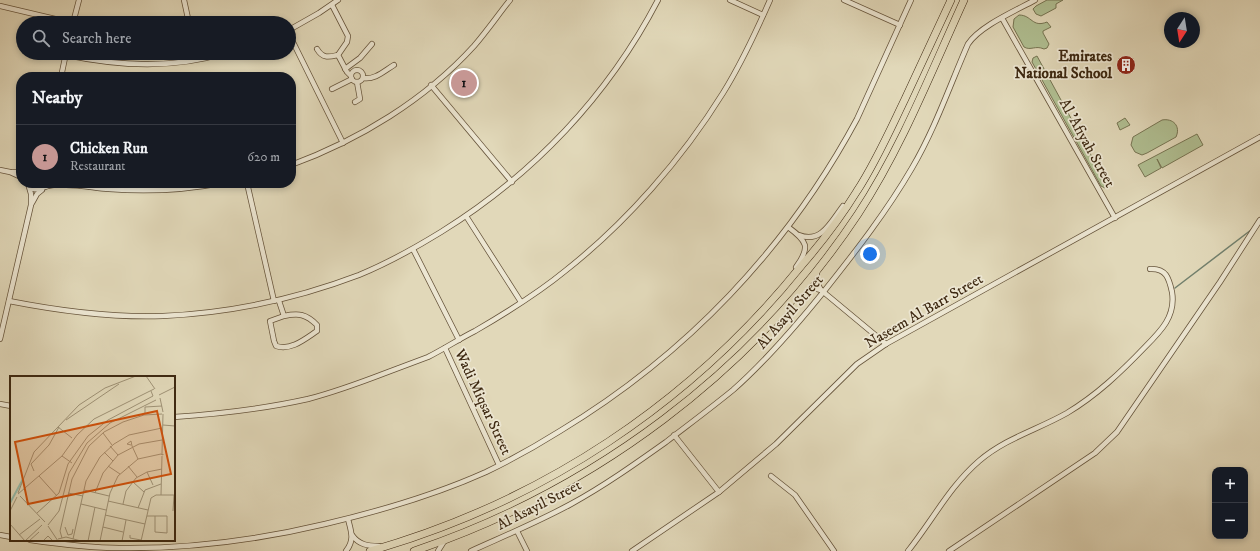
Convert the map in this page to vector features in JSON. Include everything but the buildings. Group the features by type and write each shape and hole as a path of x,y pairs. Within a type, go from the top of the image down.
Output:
{"main road":[{"path":"370,551 463,519 540,484 614,439 683,388 731,345 782,291 822,241 857,192 884,143 951,0"},
{"path":"417,551 511,512 592,468 658,423 714,379 759,335 800,291 858,214 899,142 964,0"}],"street":[{"path":"75,16 79,0"},
{"path":"184,0 187,16"},
{"path":"296,163 343,143 405,106 431,85 474,45 510,0"},
{"path":"9,301 89,314 156,316 212,312 276,301 359,274 413,249 466,216 512,182 552,145 594,98 627,54 658,0"},
{"path":"730,0 763,15"},
{"path":"175,417 249,410 309,398 365,381 427,357 506,313 564,272 605,237 668,169 724,92 750,43 770,0"},
{"path":"844,0 900,25"},
{"path":"39,541 107,549 217,543 271,535 348,518 414,499 458,484 531,449 582,418 662,359 720,306 746,278 788,227 831,164 850,131 911,0"},
{"name":"Al Asayil Street","path":"471,551 517,531 571,504 620,474 733,390 762,363 794,329 877,222 926,142 968,44 972,38 982,29 1035,0"},
{"path":"296,26 334,2 348,36 346,42 338,55 328,57 323,56 317,49"},
{"path":"0,6 43,16"},
{"name":"Al 'Afiyah Street","path":"1002,18 1115,218"},
{"path":"345,69 360,58 372,44"},
{"path":"296,48 343,143"},
{"path":"338,55 345,69 357,82 360,99 355,102"},
{"path":"62,72 65,60"},
{"path":"93,60 121,63 158,64 196,60"},
{"path":"357,82 363,78 373,78 394,64"},
{"path":"332,89 351,77 353,71 356,70 362,73 363,78"},
{"path":"431,85 512,182"},
{"name":"Naseem Al Barr Street","path":"632,551 719,492 776,444 857,364 886,344 1260,136"},
{"path":"0,170 16,172"},
{"path":"10,172 16,175"},
{"path":"29,188 32,205"},
{"path":"33,188 36,190 44,188"},
{"path":"0,340 32,205 38,194 44,188"},
{"path":"100,188 158,190 176,188"},
{"path":"248,188 276,301 284,316"},
{"path":"788,227 799,235 808,238 819,235 849,199 857,192"},
{"path":"466,216 521,302"},
{"path":"949,551 1094,453 1117,432 1220,282 1260,220"},
{"path":"782,291 786,281 805,253 804,243 799,235"},
{"path":"413,249 459,340"},
{"path":"908,551 926,528 951,491 980,460 1005,442 1066,413 1096,394 1122,371 1162,330 1172,310 1173,300 1171,287 1163,272 1158,269 1150,269"},
{"path":"817,270 817,283 822,291 886,344"},
{"path":"800,291 810,287 822,291"},
{"path":"296,313 310,318 317,325 317,332 299,344 282,348 276,346 270,321 284,316 296,313"},
{"name":"Wadi Miqsar Street","path":"445,348 499,465"},
{"path":"0,404 10,406"},
{"path":"674,435 719,492"},
{"path":"771,476 795,495 834,551"},
{"path":"346,551 351,543 352,535 348,518"},
{"path":"517,531 527,551"},
{"path":"0,535 10,537"},
{"path":"352,535 365,545 385,547"},
{"path":"438,551 445,540"}],"green space":[{"path":"1047,0 1063,0 1056,4 1056,8 1041,16 1036,14 1033,9"},
{"path":"1019,15 1027,17 1038,23 1047,22 1051,27 1043,31 1043,33 1049,44 1047,48 1024,47 1013,27 1014,19"},
{"path":"1037,56 1103,177 1109,180 1108,186 1105,188 1101,186 1032,62 1033,58"},
{"path":"1125,118 1130,125 1120,130 1117,123"},
{"path":"1162,120 1170,120 1177,126 1176,137 1142,155 1135,152 1131,145 1133,137"},
{"path":"1197,134 1203,145 1162,168 1157,159 1161,168 1145,177 1138,165"}],"waterway":[{"path":"1175,288 1251,230"}],"place":[{"name":"Emirates National School","path":"1126,65"},
{"name":"Chicken Run","path":"464,83"}]}
